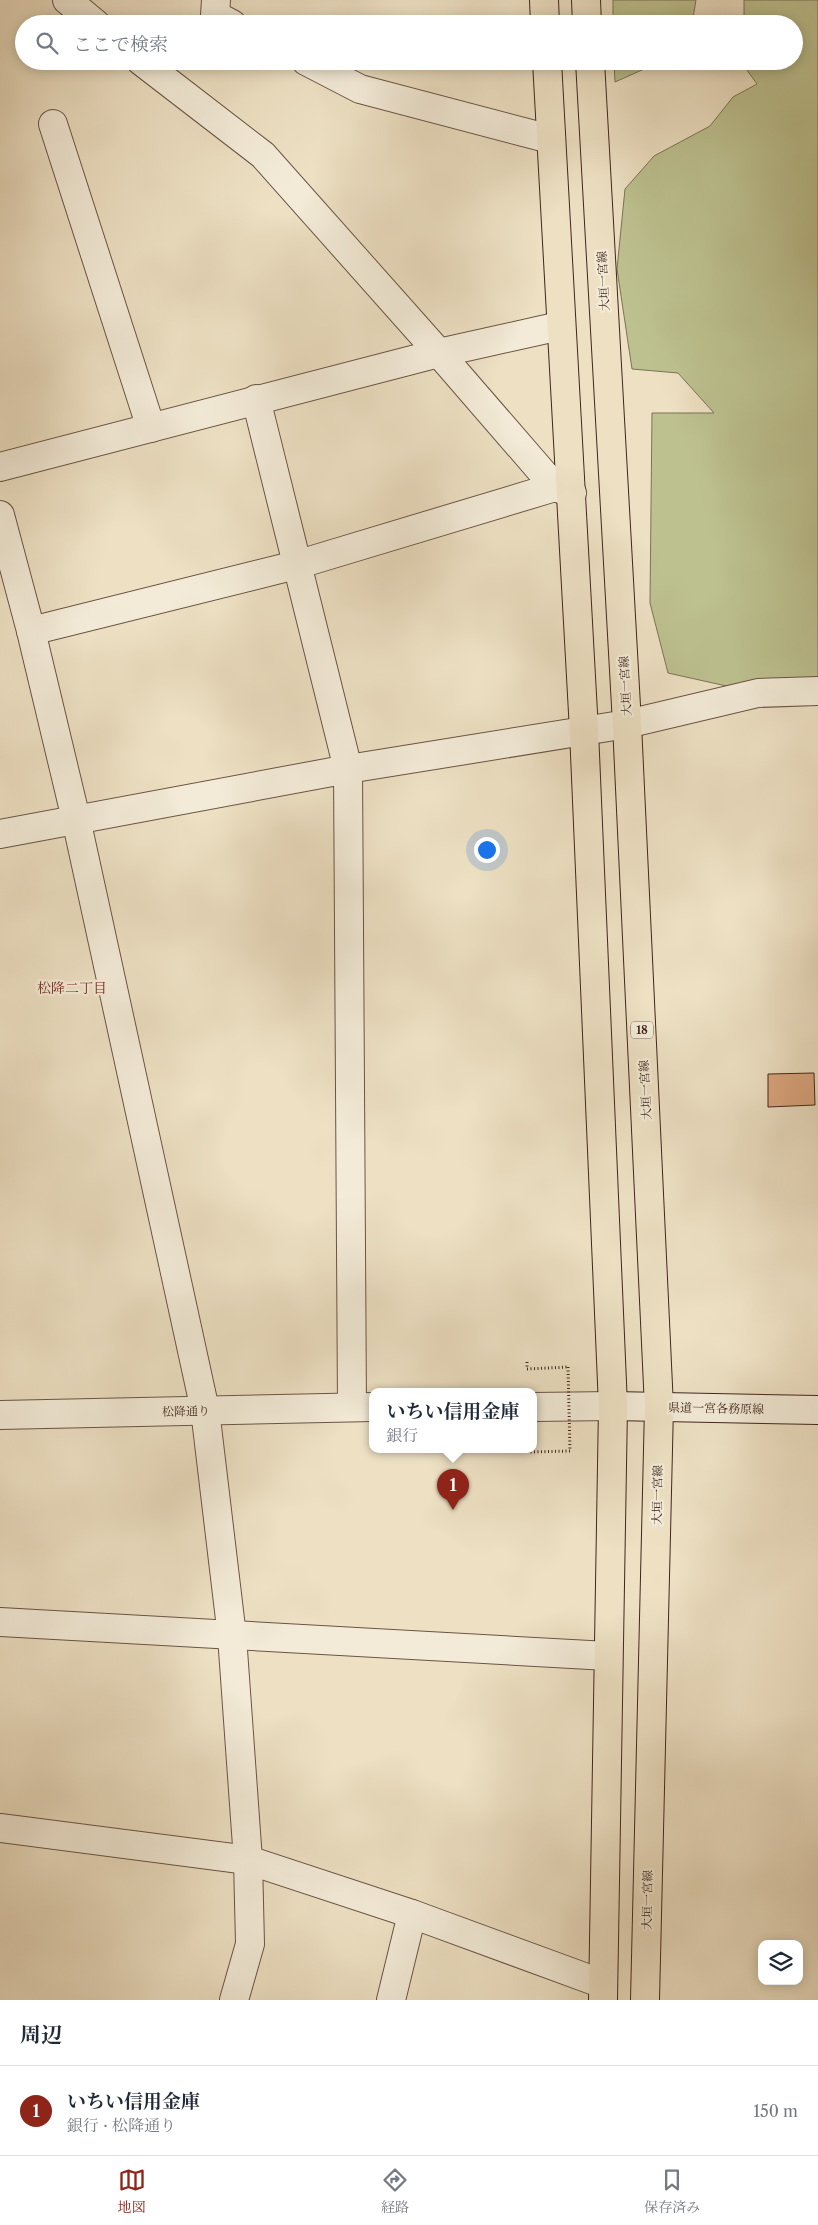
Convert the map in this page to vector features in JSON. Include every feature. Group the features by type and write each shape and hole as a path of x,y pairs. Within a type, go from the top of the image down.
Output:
{"main road":[{"path":"544,0 545,15"},
{"path":"586,0 587,15"},
{"path":"547,70 560,326 563,490 584,731 613,1406 603,1992"},
{"name":"大垣一宮線","path":"591,70 628,724 659,1407 645,2000"}],"street":[{"path":"67,0 85,15"},
{"path":"215,15 216,0"},
{"path":"31,630 296,565 563,490 263,155 153,70"},
{"path":"323,70 360,89 550,139"},
{"path":"53,124 151,428"},
{"path":"0,467 256,399 439,353 560,326"},
{"path":"256,399 348,769 362,1407"},
{"path":"0,515 31,630 76,819 205,1410 232,1636 248,1860 250,1944 234,2000"},
{"path":"0,834 348,769 628,724 758,693 818,690"},
{"path":"537,1407 613,1406"},
{"name":"県道一宮各務原線","path":"613,1406 818,1410"},
{"name":"松降通り","path":"0,1415 362,1407"},
{"path":"0,1622 608,1656"},
{"path":"0,1828 248,1860 412,1914 603,1992"},
{"path":"391,2000 412,1914"}],"path":[{"path":"527,1362 527,1369 568,1367 570,1452 537,1452"}],"green space":[{"path":"613,0 696,0 694,15 613,15"},
{"path":"744,0 818,0 818,677 758,693 668,673 650,603 652,413 714,413 678,373 632,369 617,269 625,189 654,156 710,126 733,97 757,84 747,70 803,70 803,15 744,15"},
{"path":"614,70 642,70 615,82"}],"building":[{"path":"814,1073 815,1105 768,1107 768,1074"}],"place":[{"name":"いちい信用金庫","path":"453,1510"}],"district":[{"name":"松降二丁目","path":"72,988"}]}
